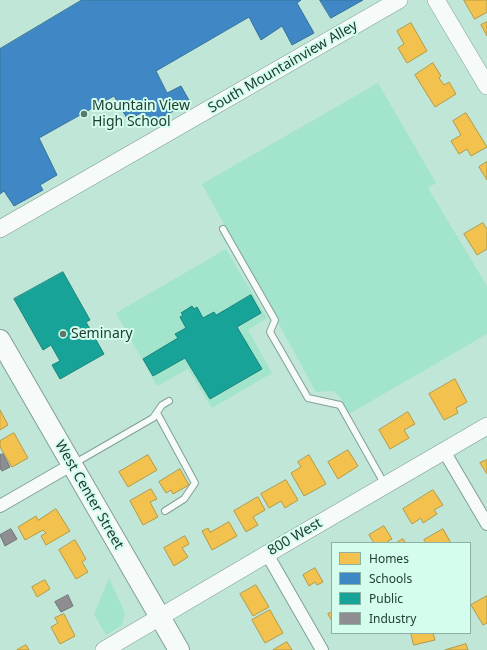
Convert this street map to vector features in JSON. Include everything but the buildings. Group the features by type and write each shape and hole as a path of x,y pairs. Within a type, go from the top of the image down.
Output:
{"main road":[{"name":"West Center Street","path":"0,340 179,650"}],"street":[{"name":"South Mountainview Alley","path":"0,229 399,0"},
{"path":"436,0 487,86"},
{"name":"800 West","path":"104,650 487,426"},
{"path":"444,451 487,524"},
{"path":"0,506 72,465"},
{"path":"267,554 322,650"}],"lane":[{"path":"223,229 275,320 270,332 308,398 340,405 385,485"},
{"path":"72,465 153,418 162,405 169,401"},
{"path":"157,413 195,482 184,499 165,511"}],"green space":[{"path":"378,83 436,183 428,188 487,286 487,334 349,414 340,397 333,391 316,392 202,184"},
{"path":"226,249 267,318 248,330 272,373 212,408 188,369 157,386 116,313"},
{"path":"109,578 125,613 122,625 106,635 94,614"}],"place":[{"name":"Mountain View High School","path":"84,114"},
{"name":"Seminary","path":"63,334"}]}
